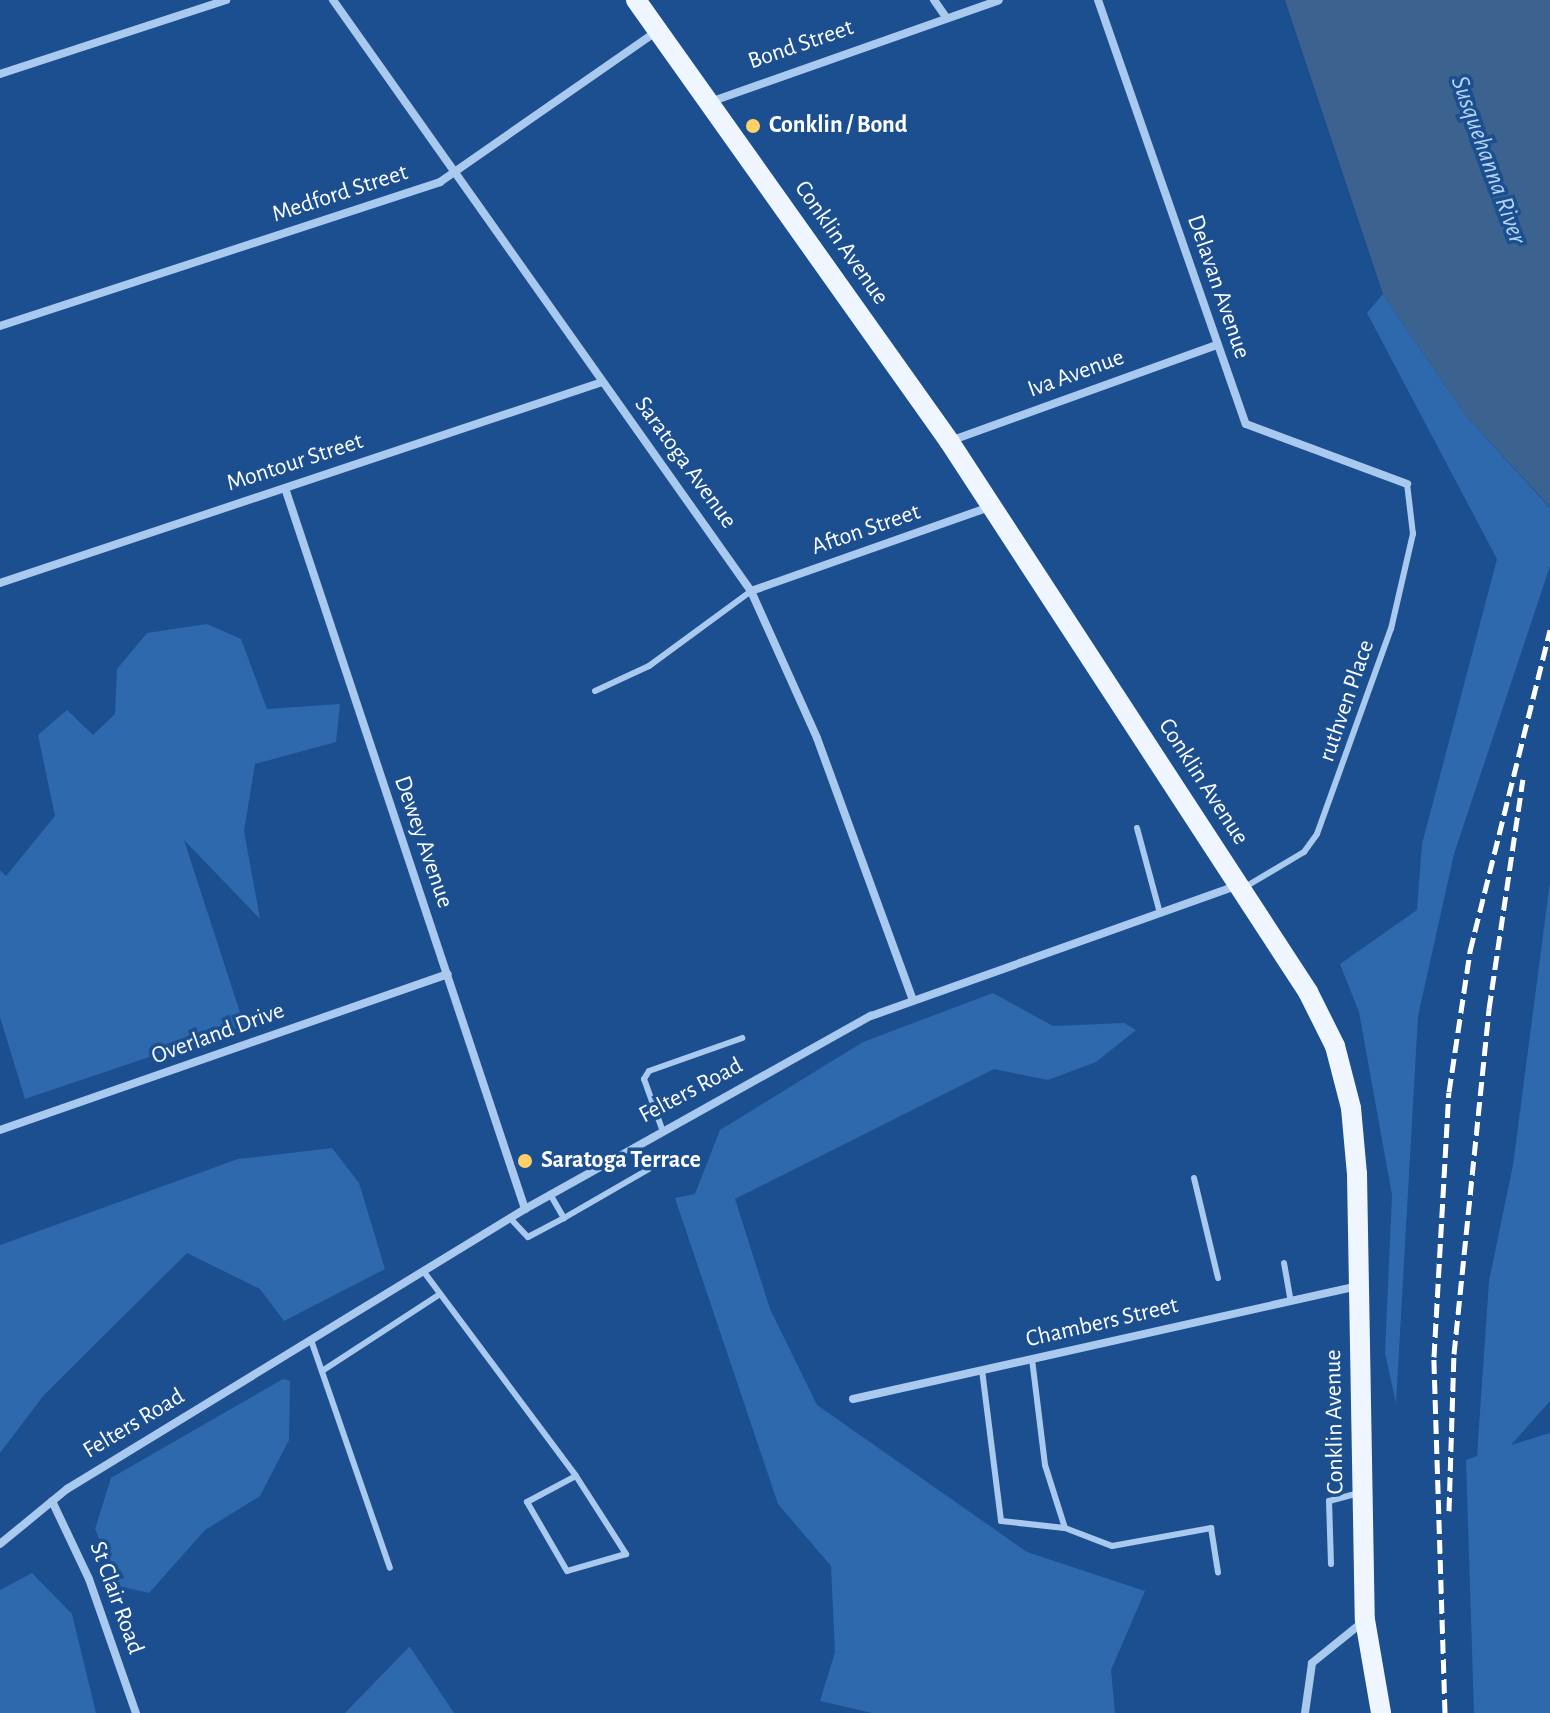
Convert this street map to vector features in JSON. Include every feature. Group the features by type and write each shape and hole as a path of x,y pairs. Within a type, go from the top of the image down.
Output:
{"main road":[{"name":"Conklin Avenue","path":"636,0 992,506 1308,992 1343,1070 1357,1174 1365,1620 1381,1713"}],"street":[{"path":"0,74 226,0"},
{"name":"Saratoga Avenue","path":"333,0 751,591 807,711 912,998"},
{"path":"934,0 946,17"},
{"name":"Bond Street","path":"710,103 999,0"},
{"name":"Delavan Avenue","path":"1098,0 1246,424 1407,484"},
{"name":"Medford Street","path":"0,326 456,173 657,30"},
{"name":"Iva Avenue","path":"949,441 1216,345"},
{"name":"Montour Street","path":"0,583 602,382"},
{"name":"Dewey Avenue","path":"285,488 525,1209"},
{"name":"Afton Street","path":"751,591 992,506"},
{"name":"Felters Road","path":"0,1544 52,1501 510,1218 662,1129 912,998 1241,887"},
{"name":"Overland Drive","path":"0,1130 448,974"},
{"name":"Chambers Street","path":"853,1399 1359,1286"},
{"name":"St Clair Road","path":"52,1501 89,1579 136,1713"},
{"path":"1305,1713 1312,1663 1365,1620"}],"lane":[{"name":"ruthven Place","path":"1241,887 1304,852 1317,834 1391,629 1413,534 1407,484"},
{"path":"595,691 649,666 751,591"},
{"path":"1137,828 1160,913"},
{"path":"662,1129 644,1079 649,1071 742,1038"},
{"path":"510,1218 528,1237 649,1169"},
{"path":"1194,1178 1218,1278"},
{"path":"550,1194 564,1218"},
{"path":"1284,1263 1291,1301"},
{"path":"424,1272 576,1476 626,1554 567,1571 527,1502 576,1476"},
{"path":"322,1371 440,1294"},
{"path":"311,1340 390,1568"},
{"path":"1032,1359 1045,1465 1065,1528"},
{"path":"982,1370 1001,1521 1065,1528 1112,1546 1211,1528 1218,1572"},
{"path":"1331,1564 1329,1501 1362,1492"}],"shaded area":[{"path":"1383,294 1466,416 1550,508 1550,566 1454,854 1418,1016 1396,1403 1385,1353 1392,1195 1359,1012 1340,964 1417,910 1422,844 1497,559 1367,313"},
{"path":"207,624 241,639 267,709 340,704 336,742 255,764 244,831 260,919 184,840 244,1025 25,1099 0,1017 0,870 6,876 55,816 38,735 67,710 93,735 115,714 117,669 147,633"},
{"path":"1550,882 1550,1401 1511,1445 1550,1433 1550,1713 1474,1713 1466,1460 1477,1456 1489,1281 1513,1165"},
{"path":"993,993 1053,1026 1124,1023 1136,1030 1096,1062 1048,1080 994,1069 735,1199 770,1309 817,1405 1027,1552 1145,1591 1111,1670 1115,1713 872,1713 820,1701 835,1652 831,1566 778,1504 675,1198 695,1194 720,1130 863,1042"},
{"path":"332,1148 359,1183 385,1269 284,1321 260,1289 187,1253 44,1395 0,1453 0,1245 238,1159"},
{"path":"283,1379 290,1381 289,1440 260,1496 205,1530 149,1593 119,1586 95,1529 111,1478"},
{"path":"32,1573 72,1614 96,1713 0,1713 0,1590"},
{"path":"409,1647 454,1713 345,1713"}],"water":[{"name":"Susquehanna River","path":"1285,0 1550,0 1550,507 1466,416 1383,294"}],"railway":[{"path":"1445,1713 1434,1357 1449,1092 1470,951 1550,630"},
{"path":"1449,1511 1454,1354 1489,1009 1523,780"}],"place":[{"name":"Conklin / Bond","path":"753,126"},
{"name":"Saratoga Terrace","path":"525,1161"}]}
